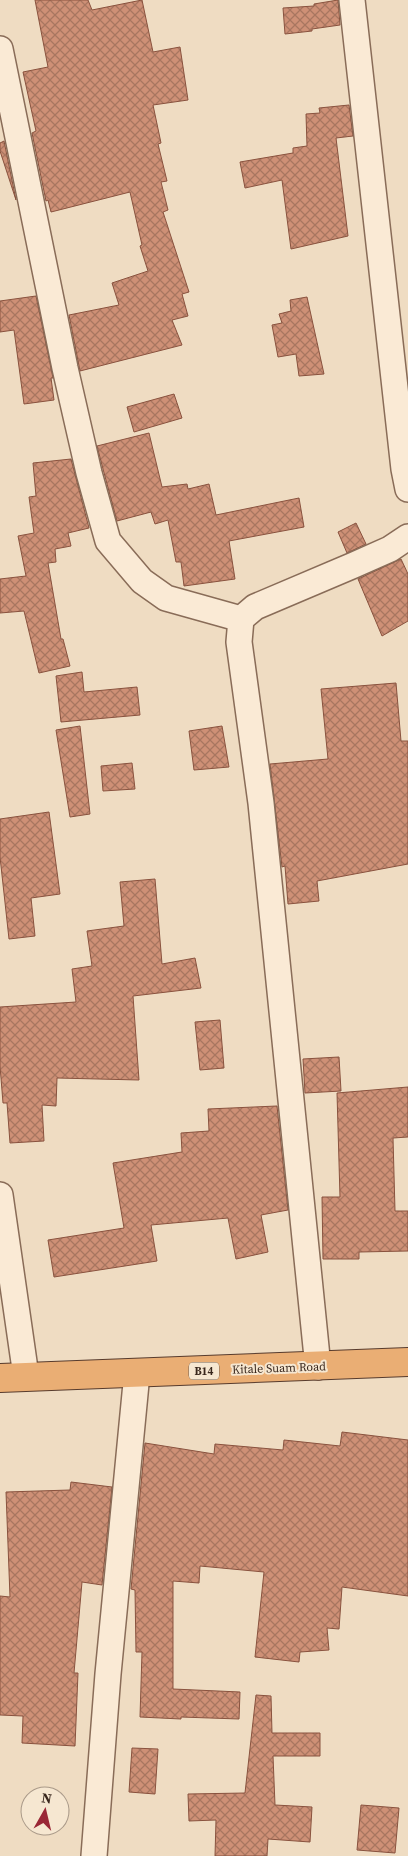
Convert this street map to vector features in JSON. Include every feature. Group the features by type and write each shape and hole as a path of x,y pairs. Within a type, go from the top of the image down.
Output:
{"highway":[{"name":"Kitale Suam Road","path":"13,1377 318,1367 408,1362"}],"street":[{"path":"352,0 402,450 408,488"},
{"path":"0,49 65,368 89,473 108,541 142,581 166,598 241,619"},
{"path":"318,1367 261,803 240,642 241,619 255,607 390,549 408,537"},
{"path":"0,1195 13,1377"},
{"path":"94,1856 108,1674 137,1373"}],"building":[{"path":"35,0 88,0 92,10 142,0 153,52 180,47 188,100 153,105 161,143 158,144 167,181 161,182 168,210 163,212 189,292 182,294 188,316 172,320 182,345 80,371 69,315 119,305 112,283 148,271 140,246 142,245 130,192 51,212 48,200 46,201 32,133 36,131 23,72 48,67"},
{"path":"338,0 340,25 285,34 283,8 314,6 314,4"},
{"path":"349,105 353,136 336,138 348,236 291,249 282,180 245,188 240,162 293,153 293,148 307,146 306,114 320,113 319,108"},
{"path":"4,141 16,200 0,151 0,143"},
{"path":"36,296 53,378 51,378 54,400 24,404 14,330 0,332 0,301"},
{"path":"307,297 324,374 299,376 296,354 278,357 272,325 282,323 279,314 291,311 290,300"},
{"path":"174,394 182,418 134,432 127,407"},
{"path":"149,433 162,487 187,484 188,489 209,484 216,515 299,498 304,527 229,541 235,579 184,586 181,562 176,562 168,520 155,524 151,512 117,521 97,446"},
{"path":"71,459 89,528 68,533 71,546 55,549 56,562 48,563 61,639 63,639 70,666 39,673 24,611 0,613 0,579 26,576 18,536 34,533 29,497 36,496 33,463"},
{"path":"356,523 366,544 347,553 338,532"},
{"path":"401,559 408,574 408,621 382,636 358,579"},
{"path":"82,672 84,692 137,687 140,715 61,722 56,676"},
{"path":"396,683 401,741 408,741 408,864 317,881 319,901 288,904 285,866 282,867 270,764 328,759 321,689"},
{"path":"80,726 90,814 70,817 56,730"},
{"path":"222,726 229,767 194,770 189,731"},
{"path":"132,763 135,789 103,791 101,766"},
{"path":"49,812 60,894 31,898 35,936 9,939 0,857 0,819"},
{"path":"155,879 162,964 195,958 201,988 133,996 139,1080 57,1078 56,1106 42,1105 44,1141 10,1143 7,1103 3,1103 0,1066 0,1007 76,1002 72,969 92,966 87,931 124,926 120,882"},
{"path":"220,1020 224,1068 200,1070 195,1022"},
{"path":"339,1057 341,1091 305,1093 303,1059"},
{"path":"408,1087 408,1137 393,1138 395,1211 408,1211 408,1251 359,1252 359,1259 323,1259 322,1197 340,1197 337,1093"},
{"path":"277,1106 288,1210 261,1215 268,1252 236,1259 228,1218 151,1225 157,1261 54,1277 48,1240 124,1228 113,1163 182,1152 181,1133 209,1131 208,1109"},
{"path":"342,1432 408,1440 408,1596 342,1587 339,1629 327,1628 329,1650 300,1652 299,1662 255,1657 264,1572 200,1566 199,1583 173,1581 173,1689 240,1692 239,1719 140,1717 142,1652 136,1652 135,1590 131,1589 145,1443 214,1454 215,1444 283,1450 284,1440 340,1446"},
{"path":"71,1482 112,1487 102,1585 82,1582 74,1673 78,1673 75,1746 22,1743 23,1716 0,1715 0,1596 10,1597 6,1492 70,1490"},
{"path":"256,1695 271,1696 272,1733 320,1733 320,1756 273,1756 275,1805 312,1807 310,1842 268,1839 267,1856 215,1856 216,1820 189,1821 188,1794 245,1793"},
{"path":"132,1748 158,1749 155,1794 129,1792"},
{"path":"361,1805 399,1808 395,1853 357,1850"}]}
